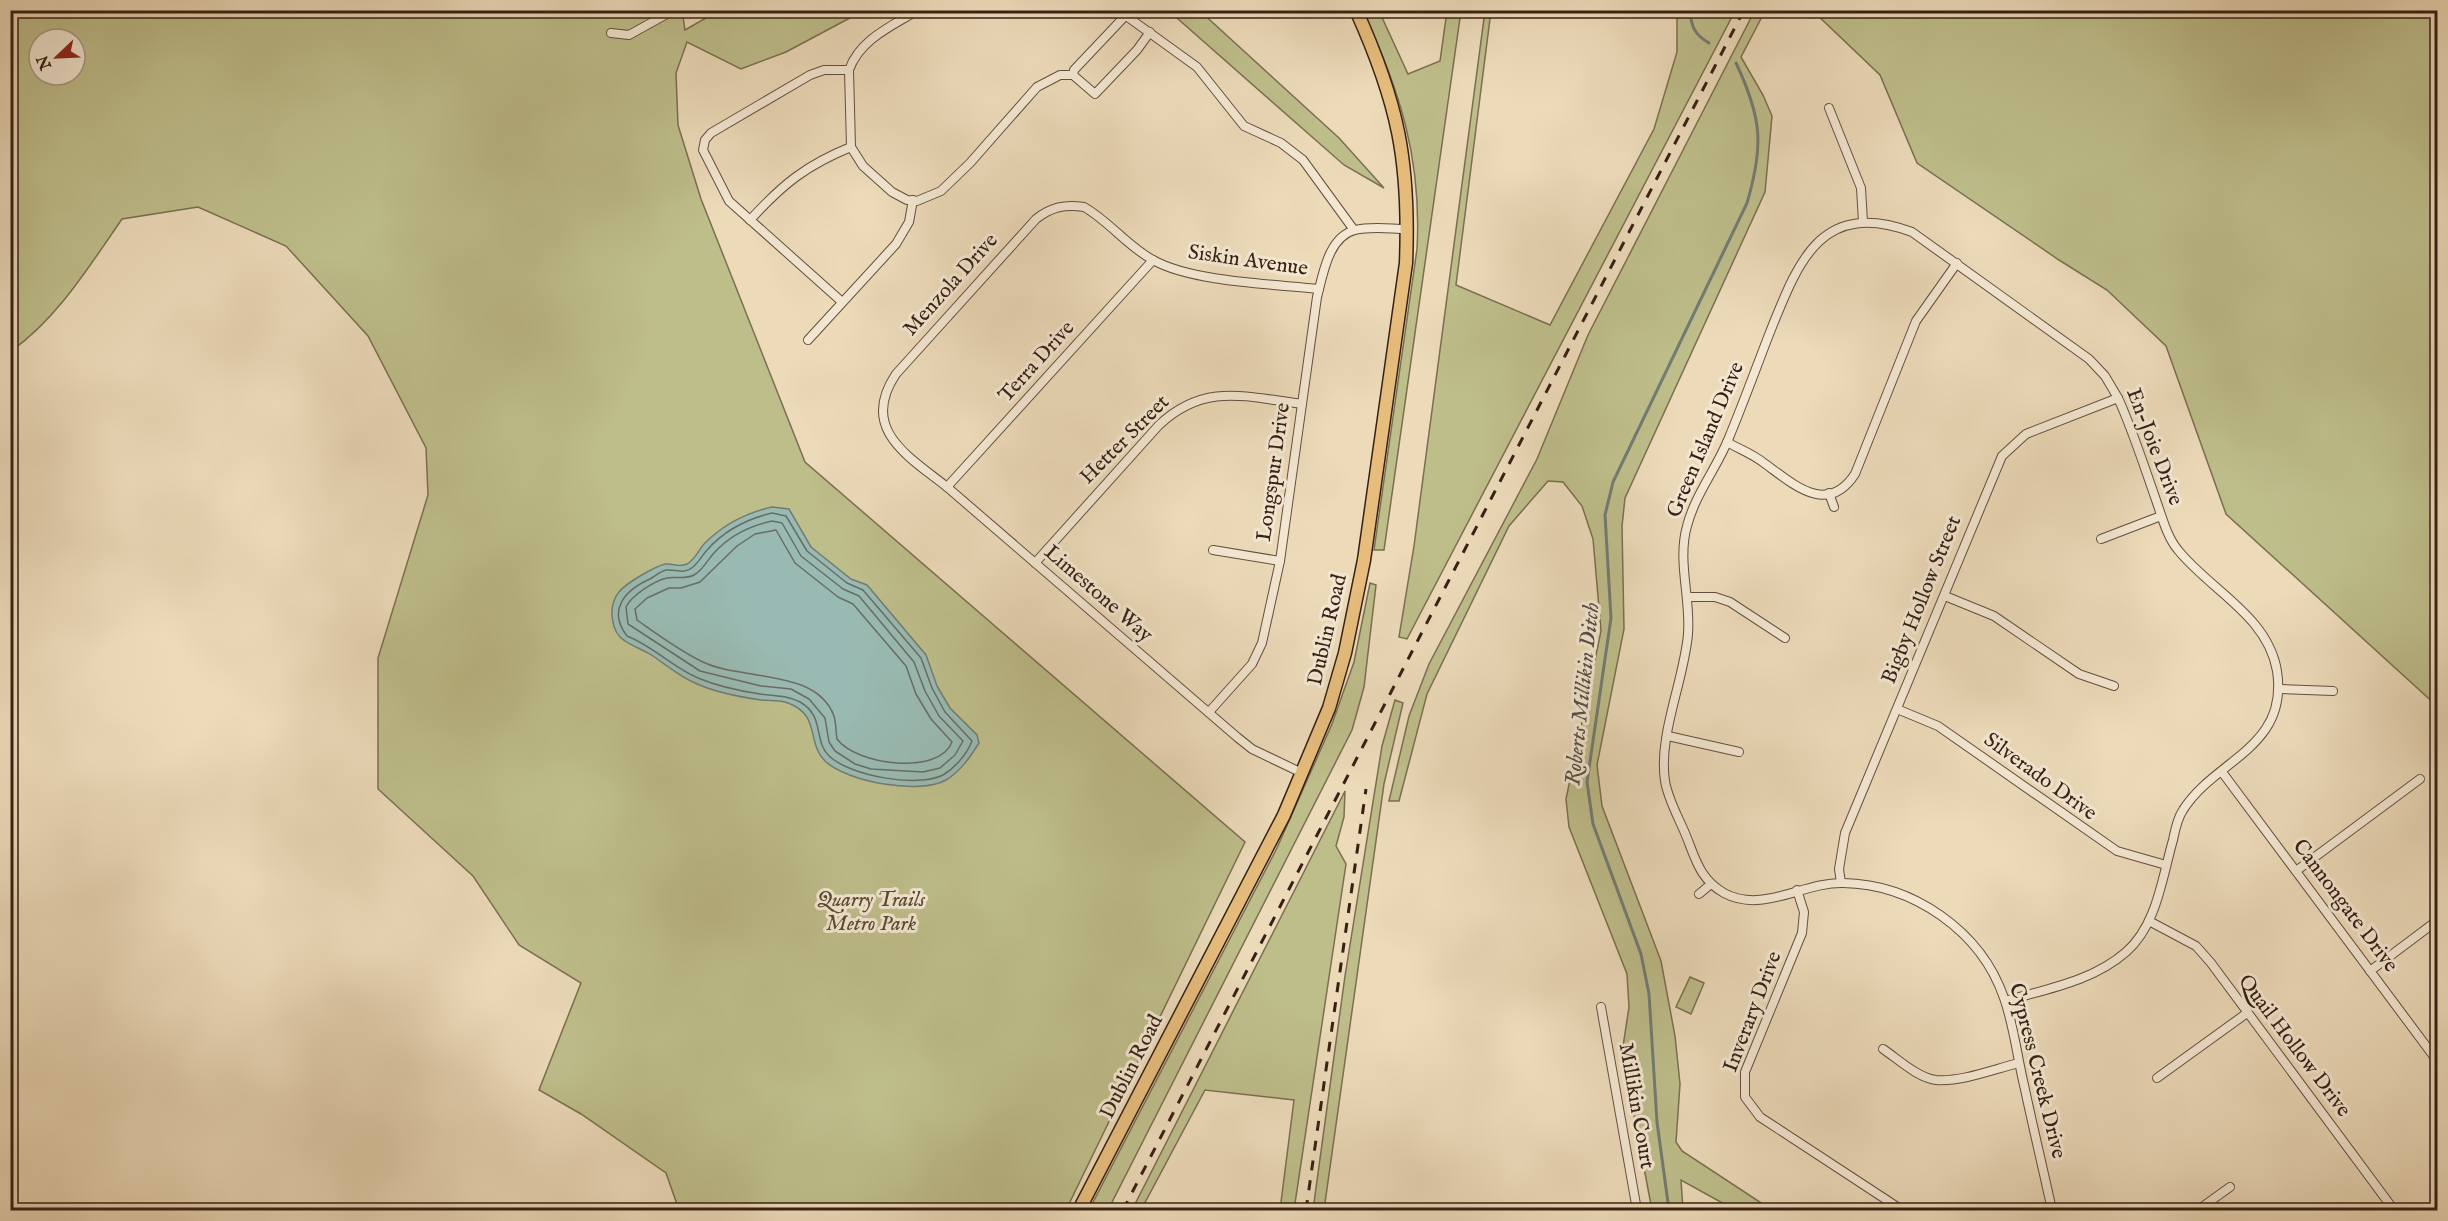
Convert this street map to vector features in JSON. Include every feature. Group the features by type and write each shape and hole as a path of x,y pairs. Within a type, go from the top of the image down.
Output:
{"main road":[{"name":"Dublin Road","path":"1079,1210 1236,910 1302,773 1329,708 1354,612 1377,470 1406,263 1407,228 1406,169 1399,126 1383,73 1356,10"}],"street":[{"path":"611,33 629,35 674,10"},
{"path":"918,10 872,38 853,58 849,70 851,147 863,166 878,180 902,198 913,200 931,197 941,191 970,163 1037,87 1060,75 1073,75 1095,94 1137,50 1149,32"},
{"path":"1118,10 1197,67 1244,126 1281,143 1303,160 1354,230 1407,228"},
{"path":"1073,75 1126,15"},
{"path":"841,301 729,201 706,160 703,150 705,140 711,133 810,75 824,70 849,70"},
{"path":"1829,108 1861,188 1863,222"},
{"path":"750,220 790,179 831,155 851,147"},
{"path":"808,340 841,301 855,290 896,244 909,222 913,200"},
{"name":"Menzola Drive","path":"884,425 883,406 888,385 896,374 1036,219 1054,208 1073,205 1084,207"},
{"name":"Siskin Avenue","path":"1084,207 1153,260 1198,274 1319,289"},
{"name":"En-Joie Drive","path":"1863,222 1881,223 1912,232 2074,345 2105,376 2118,398 2161,516 2176,549 2248,616 2260,632 2277,670 2278,688 2273,710 2259,739 2248,752 2196,793 2181,813 2150,921"},
{"name":"Green Island Drive","path":"1711,884 1697,866 1666,785 1664,760 1687,647 1684,558 1686,527 1727,442 1784,296 1803,257 1836,230 1863,222"},
{"name":"Longspur Drive","path":"1209,712 1241,678 1257,655 1265,632 1280,561 1319,289 1331,253 1342,237 1354,230"},
{"name":"Terra Drive","path":"947,487 1153,260"},
{"path":"1727,442 1761,461 1791,484 1807,492 1829,493 1842,488 1855,474 1916,321 1957,263"},
{"name":"Hetter Street","path":"1035,563 1159,425 1184,405 1197,399 1229,394 1302,404"},
{"name":"Bigby Hollow Street","path":"1841,883 1839,869 1845,833 2002,456 2026,435 2118,398"},
{"name":"Limestone Way","path":"884,425 892,441 904,453 947,487 1252,749 1302,773"},
{"path":"1829,493 1834,507"},
{"path":"2101,539 2161,516"},
{"path":"1213,550 1280,561"},
{"path":"1945,596 1995,616 2079,674 2114,687"},
{"path":"1687,597 1716,597 1730,602 1785,638"},
{"path":"2278,688 2333,691"},
{"name":"Silverado Drive","path":"1897,709 1938,726 2116,851 2166,865"},
{"path":"1668,736 1739,752"},
{"name":"Cannongate Drive","path":"2222,772 2438,1062"},
{"path":"2296,871 2420,778"},
{"name":"Cypress Creek Drive","path":"1711,884 1724,893 1746,900 1775,898 1797,890 1841,883 1866,885 1912,898 1949,921 1986,962 2005,1000 2052,1210"},
{"path":"1700,894 1711,884"},
{"name":"Inverary Drive","path":"1797,890 1804,912 1802,933 1744,1072 1745,1097 1760,1117 1902,1210"},
{"path":"2370,971 2438,920"},
{"path":"2005,1000 2082,979 2100,970 2127,952 2150,921"},
{"name":"Quail Hollow Drive","path":"2150,921 2196,946 2394,1210"},
{"name":"Millikin Court","path":"1601,1007 1636,1210"},
{"path":"2157,1078 2247,1013"},
{"path":"1883,1049 1916,1072 1935,1080 1954,1078 2019,1063"},
{"path":"2198,1210 2230,1187"}],"green space":[{"name":"Quarry Trails Metro Park","path":"682,10 685,30 718,11 863,11 786,52 741,69 687,42 676,73 678,125 701,199 805,462 1245,842 1066,1210 679,1210 666,1173 581,1114 539,1090 581,983 519,945 473,876 378,789 378,658 428,495 426,448 368,336 286,246 198,207 122,219 85,273 58,307 28,338 11,351 11,11"},
{"path":"1755,10 1765,11 1741,57 1763,95 1772,116 1765,192 1625,498 1622,526 1624,629 1597,765 1602,806 1661,961 1675,1036 1680,1084 1676,1142 1682,1151 1772,1210 1735,1210 1681,1180 1683,1210 1652,1210 1622,1053 1629,1007 1627,974 1569,827 1566,799 1601,631 1593,539 1582,506 1563,482 1548,481 1509,526 1427,694 1399,801 1389,801 1409,716 1429,664 1537,459 1588,335"},
{"path":"1169,11 1200,11 1339,138 1384,188 1344,165"},
{"path":"1363,11 1379,11 1408,74 1440,61 1447,11 1461,11 1384,550 1374,550 1417,249 1418,216 1412,155 1406,126 1388,69"},
{"path":"1485,11 1491,11 1456,285 1550,325 1654,129 1677,52 1677,11 1735,11 1407,639 1399,637 1414,546"},
{"path":"1813,11 2437,11 2437,706 2226,514 2166,346 2107,290 1917,163 1880,75"},
{"path":"1370,583 1376,585 1364,687 1352,730 1108,1210 1089,1210 1277,848 1332,724 1354,662"},
{"path":"1395,700 1403,703 1384,784 1324,1210 1313,1210 1345,976 1382,746"},
{"path":"1345,791 1344,817 1336,846 1346,864 1294,1210 1280,1210 1294,1100 1205,1090 1141,1210 1132,1210"},
{"path":"1690,977 1704,983 1691,1014 1676,1007"}],"water":[{"path":"772,507 789,509 811,547 851,579 867,585 926,655 937,686 950,708 977,735 979,743 961,768 946,780 934,784 902,786 850,775 835,768 819,754 809,722 798,708 785,702 744,697 702,686 684,678 650,654 625,641 616,631 612,618 613,604 615,597 628,584 665,564 681,566 687,564 712,536 728,525 753,512"}],"waterway":[{"name":"Roberts Millikin Ditch","path":"1690,10 1695,30 1709,43"},
{"name":"Roberts Millikin Ditch","path":"1669,1210 1657,1122 1649,994 1641,954 1593,824 1587,782 1611,618 1605,515 1613,482 1747,203 1756,164 1758,132 1755,116 1745,82 1736,63"}],"railway":[{"path":"1123,1210 1744,10"},
{"path":"1306,1210 1366,789"}]}
